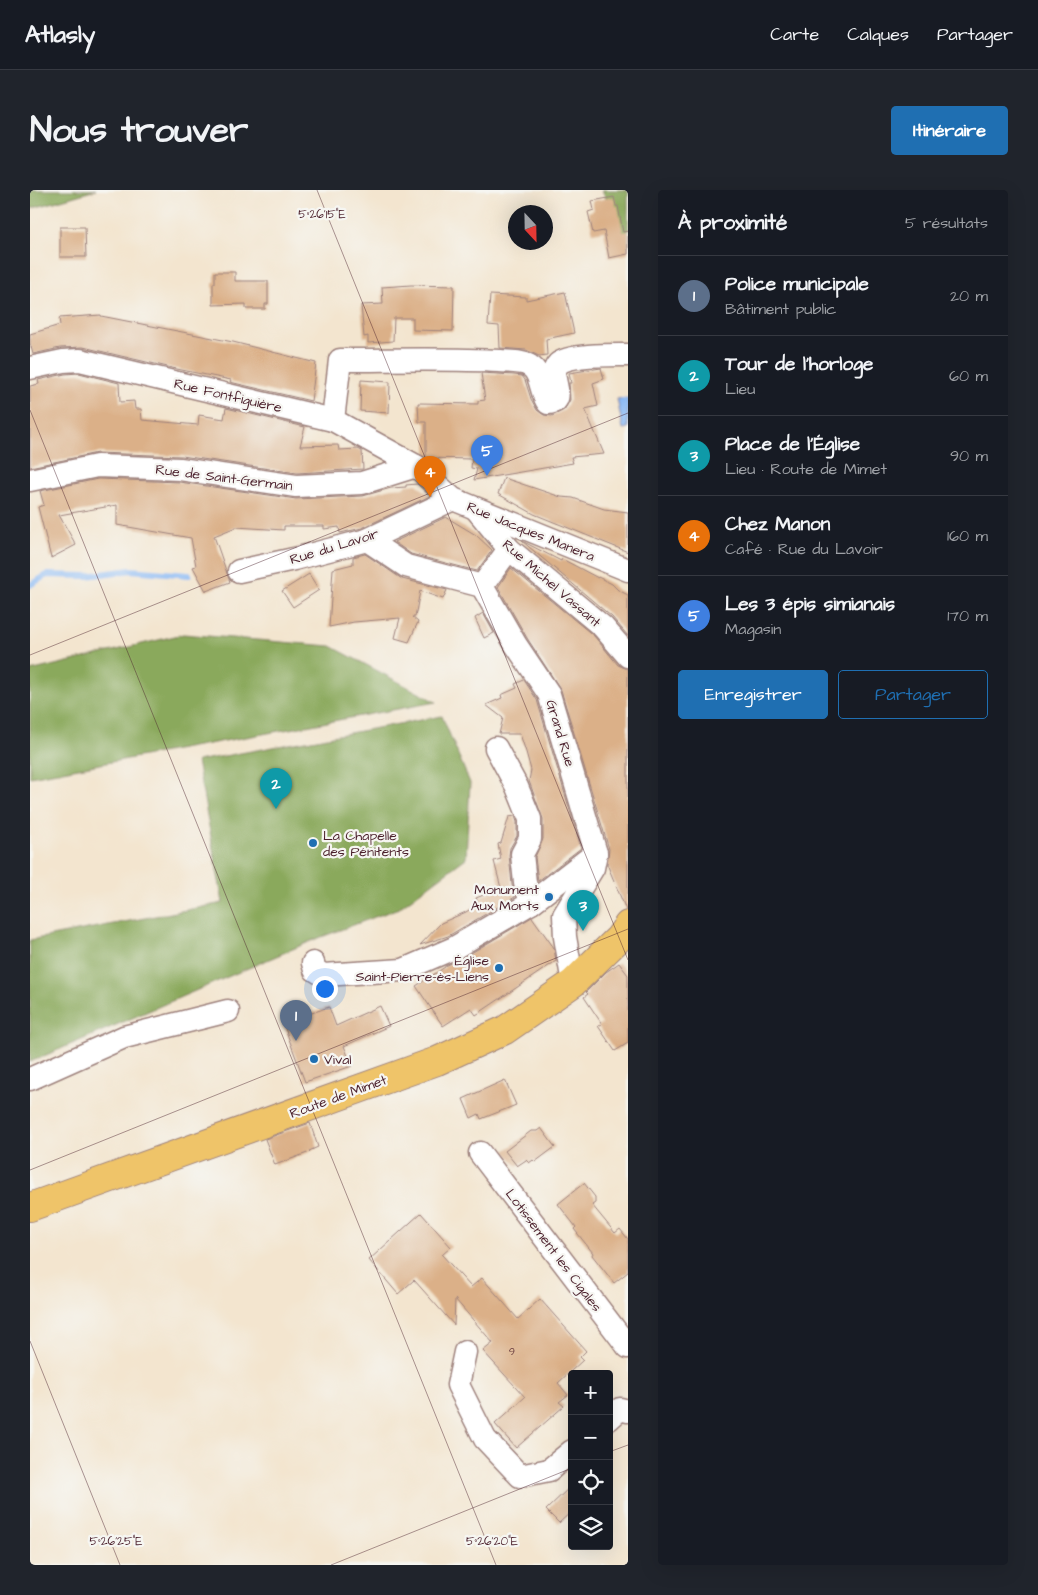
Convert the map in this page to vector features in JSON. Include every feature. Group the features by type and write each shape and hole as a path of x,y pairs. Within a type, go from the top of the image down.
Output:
{"main road":[{"name":"Route de Mimet","path":"30,1207 437,1061 505,1030 573,983 625,937"}],"street":[{"path":"333,420 340,360 473,360 530,365 536,371 548,403 554,402 557,399 558,395 553,374 560,362 597,355 628,354"},
{"name":"Rue Fontfiguière","path":"30,368 56,362 80,360 333,420 416,466"},
{"name":"Rue de Saint-Germain","path":"30,480 97,466 180,468 296,486 362,483 416,466"},
{"name":"Rue Jacques Manera","path":"416,466 453,499 628,570"},
{"name":"Rue du Lavoir","path":"239,571 367,540 453,499"},
{"name":"Rue Michel Vassant","path":"477,509 508,549 603,627 628,656"},
{"path":"367,540 406,566 482,586 508,549"},
{"name":"Grand Rue","path":"482,586 516,645 550,694 596,852"},
{"path":"496,748 530,819 530,840 522,854 525,882 531,903"},
{"path":"313,963 315,970 323,974 403,970 454,948 531,903 596,852"},
{"path":"573,983 565,937 564,915 594,868 596,852"},
{"path":"30,1079 124,1037 228,1011"},
{"name":"Lotissement les Cigales","path":"480,1153 628,1348"},
{"path":"465,1352 458,1385 485,1438 520,1476 549,1470 568,1454"},
{"path":"613,1415 620,1409 628,1411"}],"green space":[{"path":"30,190 96,190 30,209"},
{"path":"602,190 628,190 628,245"},
{"path":"183,634 331,646 436,702 30,777 30,671"},
{"path":"442,716 470,783 466,858 399,908 316,939 30,1062 30,940 223,903 197,761"}],"water":[{"path":"628,398 628,428 623,429 617,399"}],"building":[{"path":"614,197 616,206 618,206 623,232 628,231 628,254 609,258 604,231 593,233 588,212 594,210 592,201"},
{"path":"60,227 85,227 86,257 60,257"},
{"path":"215,272 235,272 235,281 268,281 268,304 265,304 265,309 246,309 246,304 213,305"},
{"path":"411,285 454,286 453,331 413,330 413,318 394,318 393,341 368,343 368,336 364,337 361,305 383,304 382,287"},
{"path":"565,292 574,333 546,339 547,355 539,356 526,350 500,348 499,326 488,325 490,295 526,297 526,300"},
{"path":"101,315 233,342 316,363 311,401 230,382 231,380 83,347 60,348 33,354 30,334 60,325 59,318"},
{"path":"601,368 604,379 593,383 598,406 585,409 604,454 571,457 573,463 474,480 477,469 471,468 472,459 426,458 426,422 419,422 418,403 478,404 478,401 485,400 481,373 514,375 522,376 525,380 537,410 544,415 552,416 564,410 570,400 569,383 571,383 569,373"},
{"path":"79,373 119,383 120,402 134,401 135,409 141,409 142,420 198,425 199,415 224,419 226,408 305,427 300,446 338,445 339,450 358,449 362,451 363,469 297,473 182,456 97,453 30,467 30,386 39,384 38,380"},
{"path":"361,380 390,382 389,413 360,411"},
{"path":"504,478 604,509 628,512 628,552 534,514 498,494"},
{"path":"98,479 179,482 296,499 363,496 391,488 417,484 430,496 362,528 340,533 339,527 324,529 324,526 284,526 284,530 236,527 214,536 230,582 206,591 193,567 196,566 191,538 117,525 117,505 59,515 76,545 51,558 38,507 44,505 40,491"},
{"path":"446,517 476,535 492,550 477,571 411,554 394,542"},
{"path":"522,541 612,584 618,590 628,595 628,636 612,617"},
{"path":"365,554 402,579 447,590 443,599 420,591 415,617 412,617 418,622 409,642 395,638 400,618 354,622 329,627 333,569 353,564 353,557"},
{"path":"511,568 594,636 618,665 628,669 628,910 626,910 607,864 609,849 561,690 527,638 498,587"},
{"path":"309,574 319,590 293,607 282,591"},
{"path":"483,613 494,633 484,638 475,618"},
{"path":"524,680 537,700 581,848 538,881 535,857 543,839 543,819 529,781 531,770 526,752 520,734 499,734 503,718 486,705 502,698 501,695 517,688 515,684"},
{"path":"515,816 517,836 510,848 509,855 515,897 448,936 420,945 441,923 466,912 478,904 476,898 501,888 494,861 501,859 498,844 501,843 509,817"},
{"name":"Église Saint-Pierre-ès-Liens","path":"532,917 554,948 556,961 476,1015 471,1008 443,1026 416,986 445,966 461,959"},
{"path":"619,963 628,975 628,1043 615,1051 598,1026 602,1024 584,997 588,994 586,992 606,972"},
{"path":"380,1006 389,1026 344,1046 352,1066 305,1082 283,1023 329,1007 336,1026"},
{"path":"505,1080 516,1105 481,1119 479,1114 471,1118 463,1099"},
{"path":"310,1123 318,1147 310,1152 275,1165 265,1139"},
{"path":"541,1128 555,1147 535,1162 533,1160 529,1163 526,1160 517,1166 505,1151 531,1131 537,1131"},
{"path":"584,1183 595,1197 595,1203 592,1205 615,1233 620,1229 628,1239 628,1272 614,1283 592,1255 593,1253 574,1229 576,1227 558,1204"},
{"path":"421,1213 451,1247 442,1255 471,1287 482,1278 518,1319 540,1299 586,1351 580,1357 583,1360 572,1370 568,1370 568,1374 558,1383 568,1395 559,1402 564,1406 516,1448 495,1424 525,1397 483,1351 493,1343 455,1299 454,1325 414,1280 398,1294 369,1260"},
{"path":"568,1489 568,1515 559,1523 546,1510"}],"waterway":[{"path":"30,585 47,575 86,576 131,570 189,575"}],"place":[{"name":"Les 3 épis simianais","path":"487,476"},
{"name":"Chez Manon","path":"430,497"},
{"name":"Tour de l'horloge","path":"276,809"},
{"name":"La Chapelle des Pénitents","path":"313,843"},
{"name":"Monument Aux Morts","path":"549,897"},
{"name":"Place de l'Église","path":"583,931"},
{"name":"Église Saint-Pierre-ès-Liens","path":"499,968"},
{"name":"Police municipale","path":"296,1041"},
{"name":"Vival","path":"314,1059"}]}
